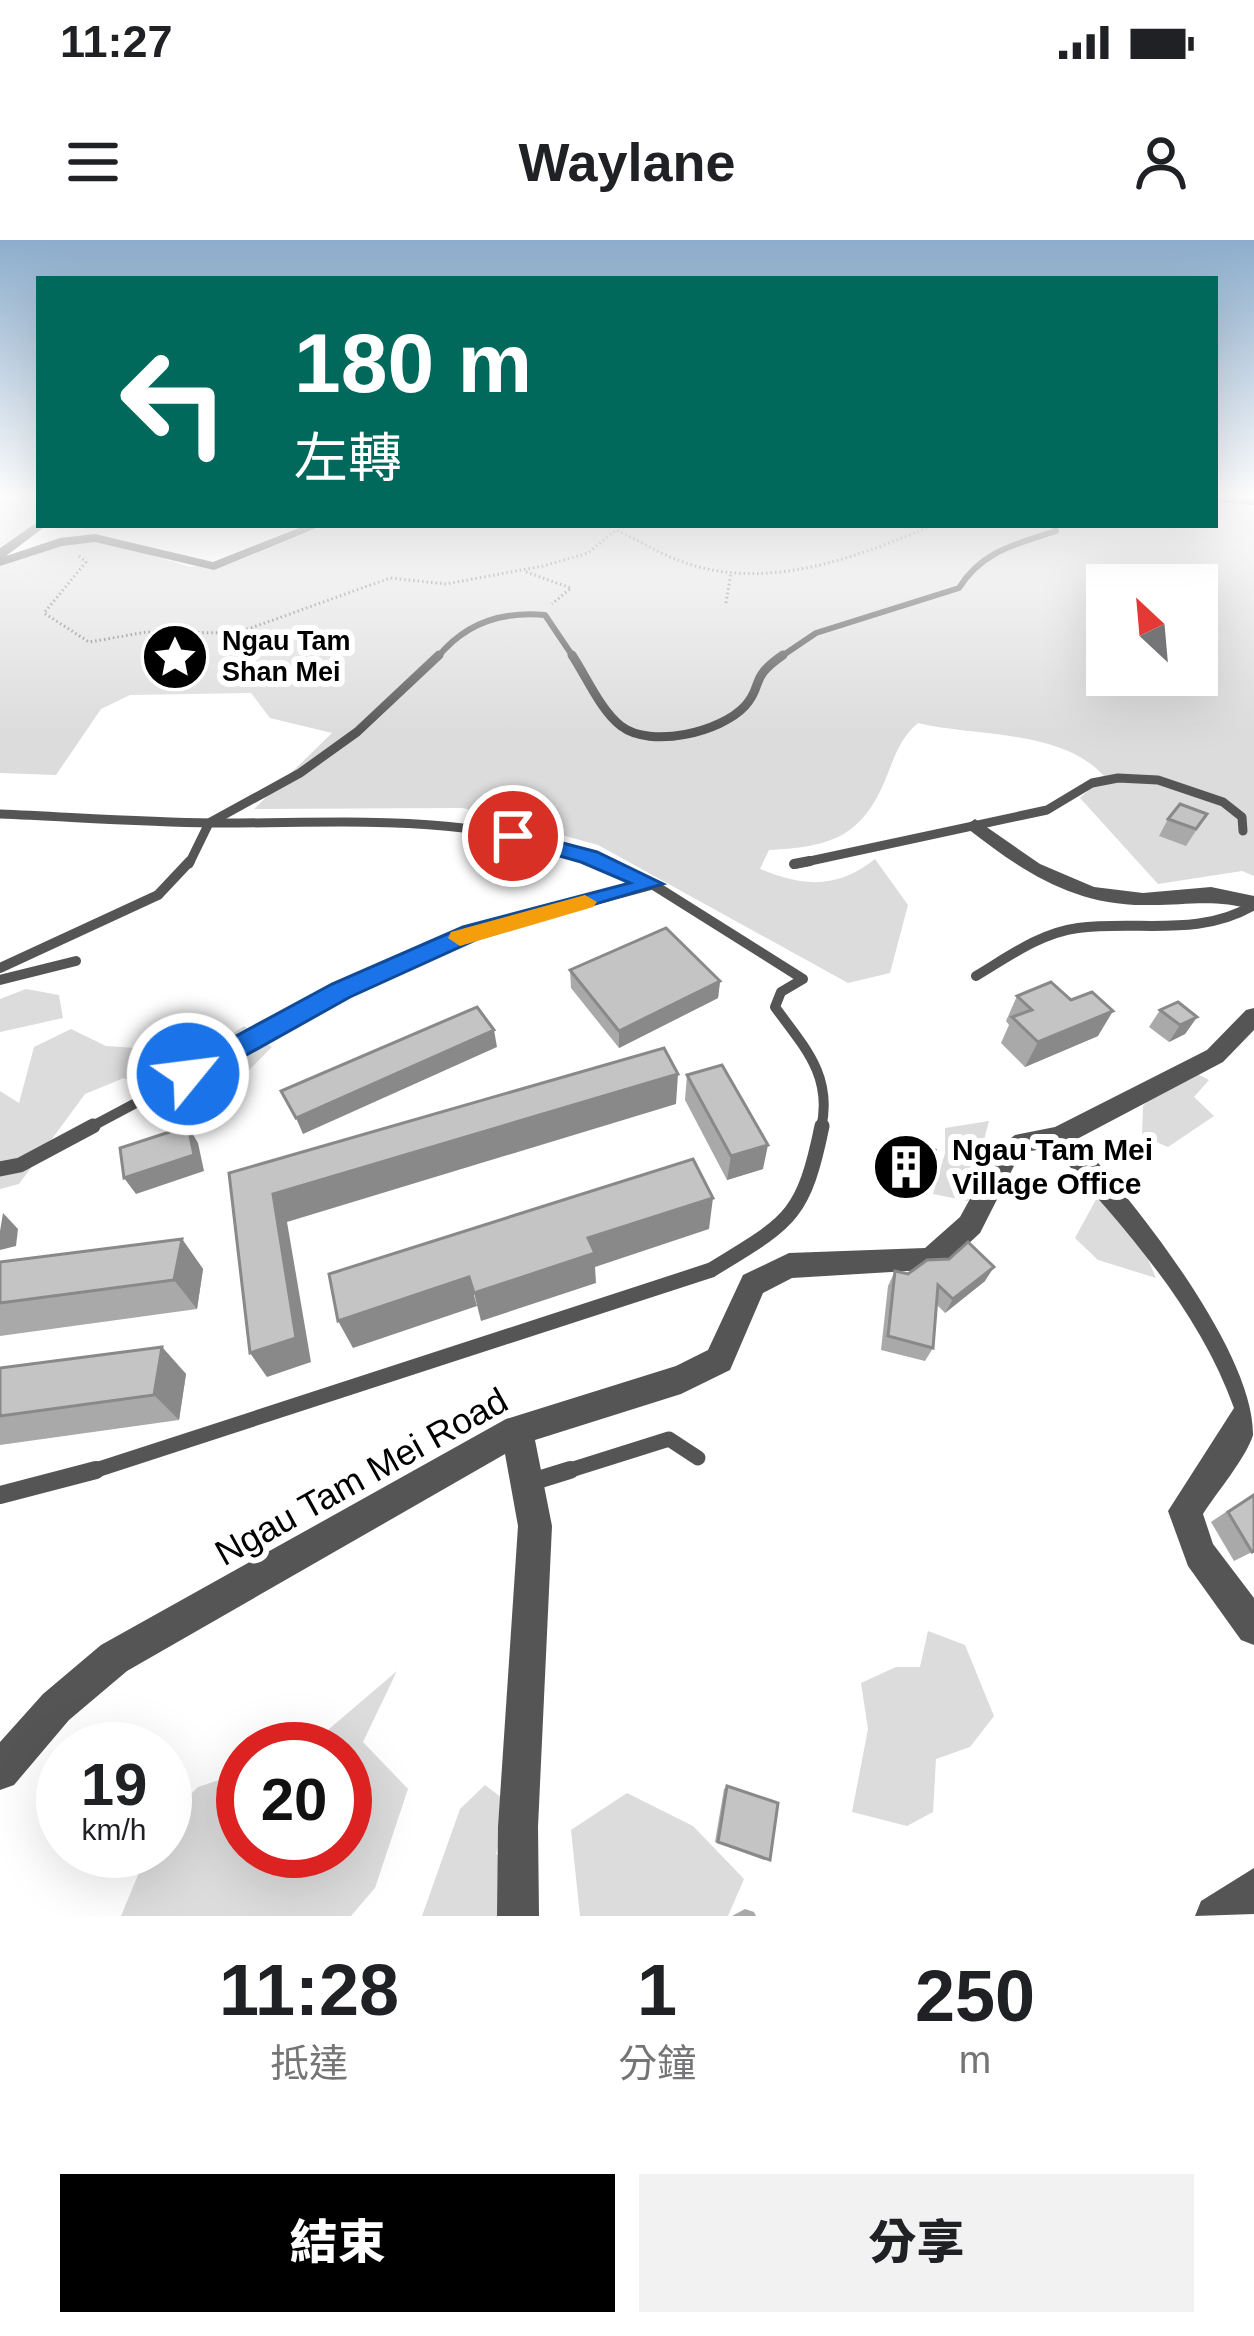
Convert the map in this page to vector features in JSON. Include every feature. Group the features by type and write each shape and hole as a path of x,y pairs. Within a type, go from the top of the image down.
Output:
{"street":[{"path":"975,825 1045,880 1084,893 1144,899 1222,890 1254,904"},
{"name":"Ngau Tam Mei Road","path":"0,1772 56,1707 114,1658 517,1430 681,1379 719,1360 753,1284 789,1266 931,1260 970,1225 1006,1155 1024,1142 1059,1137 1215,1056 1254,1016"},
{"path":"1059,1137 1104,1186 1237,1365 1252,1411 1185,1511 1200,1554 1254,1627"},
{"path":"517,1430 535,1526 518,1827 518,1916"},
{"path":"1216,1916 1254,1889"}],"lane":[{"path":"0,968 158,895 186,869 209,823 300,773 357,732 429,668 457,633 515,612 544,615 619,725 641,735 673,735 722,723 748,704 759,671 816,633 877,618 959,588 969,576"},
{"path":"794,864 1047,810 1092,783 1118,778 1158,780 1223,802 1242,817 1243,831"},
{"path":"0,814 209,823 426,820 589,857 652,884 802,979 781,992 776,1007 811,1056 828,1098 808,1188 784,1225 711,1270 83,1474 0,1496"},
{"path":"0,1169 20,1165 399,963 472,933 652,884"},
{"path":"976,976 1038,937 1079,927 1171,926 1242,915 1254,904"},
{"path":"0,980 76,961"},
{"path":"527,1483 669,1439 698,1458"}],"path":[{"path":"74,576 44,613 89,642 147,632 237,633 390,578 446,584 488,576"},
{"path":"515,612 554,604 571,587 539,576"},
{"path":"725,603 730,576"}],"shaded area":[{"path":"0,576 1086,576 1086,696 1218,696 1218,576 1254,576 1254,876 1242,871 1158,884 1080,798 1104,776 1086,761 1042,742 918,723 899,748 877,798 854,826 826,842 769,850 760,869 820,882 847,876 875,859 908,905 890,973 848,983 598,845 463,808 254,809 332,733 270,718 251,693 130,695 101,709 56,775 0,773"},
{"path":"26,989 59,995 63,1018 0,1032 0,999"},
{"path":"244,1026 272,1047 205,1114 124,1078 85,1094 19,1184 0,1189 0,1091 19,1103 34,1047 71,1029 106,1046 166,1050 176,1072"},
{"path":"1182,1066 1209,1080 1194,1097 1214,1116 1168,1147 1142,1136 1143,1106"},
{"path":"989,1121 968,1201 933,1194 945,1153 945,1128"},
{"path":"1099,1194 1124,1203 1156,1278 1098,1260 1075,1238"},
{"path":"928,1631 965,1645 994,1716 970,1747 936,1759 933,1812 907,1826 852,1812 868,1729 861,1683 896,1667 920,1667"},
{"path":"397,1671 372,1723 337,1722"},
{"path":"372,1751 408,1789 375,1888 351,1916 121,1916 137,1878 192,1878 192,1793 216,1781 216,1878 372,1878"},
{"path":"485,1785 510,1804 496,1854 533,1871 536,1916 422,1916 460,1809"},
{"path":"627,1793 693,1826 744,1879 728,1916 580,1916 571,1830"}],"building":[{"path":"1180,804 1207,814 1196,829 1168,819"},
{"path":"666,928 720,981 619,1031 570,970"},
{"path":"1051,982 1071,1000 1092,992 1113,1011 1038,1042 1012,1017 1032,1010 1017,996"},
{"path":"1178,1002 1197,1017 1180,1025 1160,1010"},
{"path":"477,1007 494,1030 296,1118 281,1091"},
{"path":"664,1048 678,1074 273,1194 296,1338 250,1353 229,1173"},
{"path":"722,1065 768,1145 731,1156 687,1075"},
{"path":"188,1126 194,1155 124,1178 120,1148"},
{"path":"900,1135 935,1150 927,1167 891,1151"},
{"path":"693,1159 713,1198 588,1238 595,1253 474,1293 469,1277 338,1321 329,1274"},
{"path":"182,1239 174,1280 0,1303 0,1262"},
{"path":"968,1242 994,1267 953,1299 938,1285 933,1348 888,1336 895,1271 908,1274 927,1260 949,1259"},
{"path":"162,1347 154,1395 0,1416 0,1368"},
{"path":"1254,1495 1254,1551 1252,1552 1228,1512"},
{"path":"727,1786 778,1803 770,1860 718,1842"}],"slow traffic":[{"path":"460,938 585,902"}],"place":[{"name":"Ngau Tam Shan Mei","path":"175,657"},
{"name":"Ngau Tam Mei Village Office","path":"906,1167"}],"route":[{"path":"188,1074 341,991 472,933 652,884 589,857 513,836"}]}
